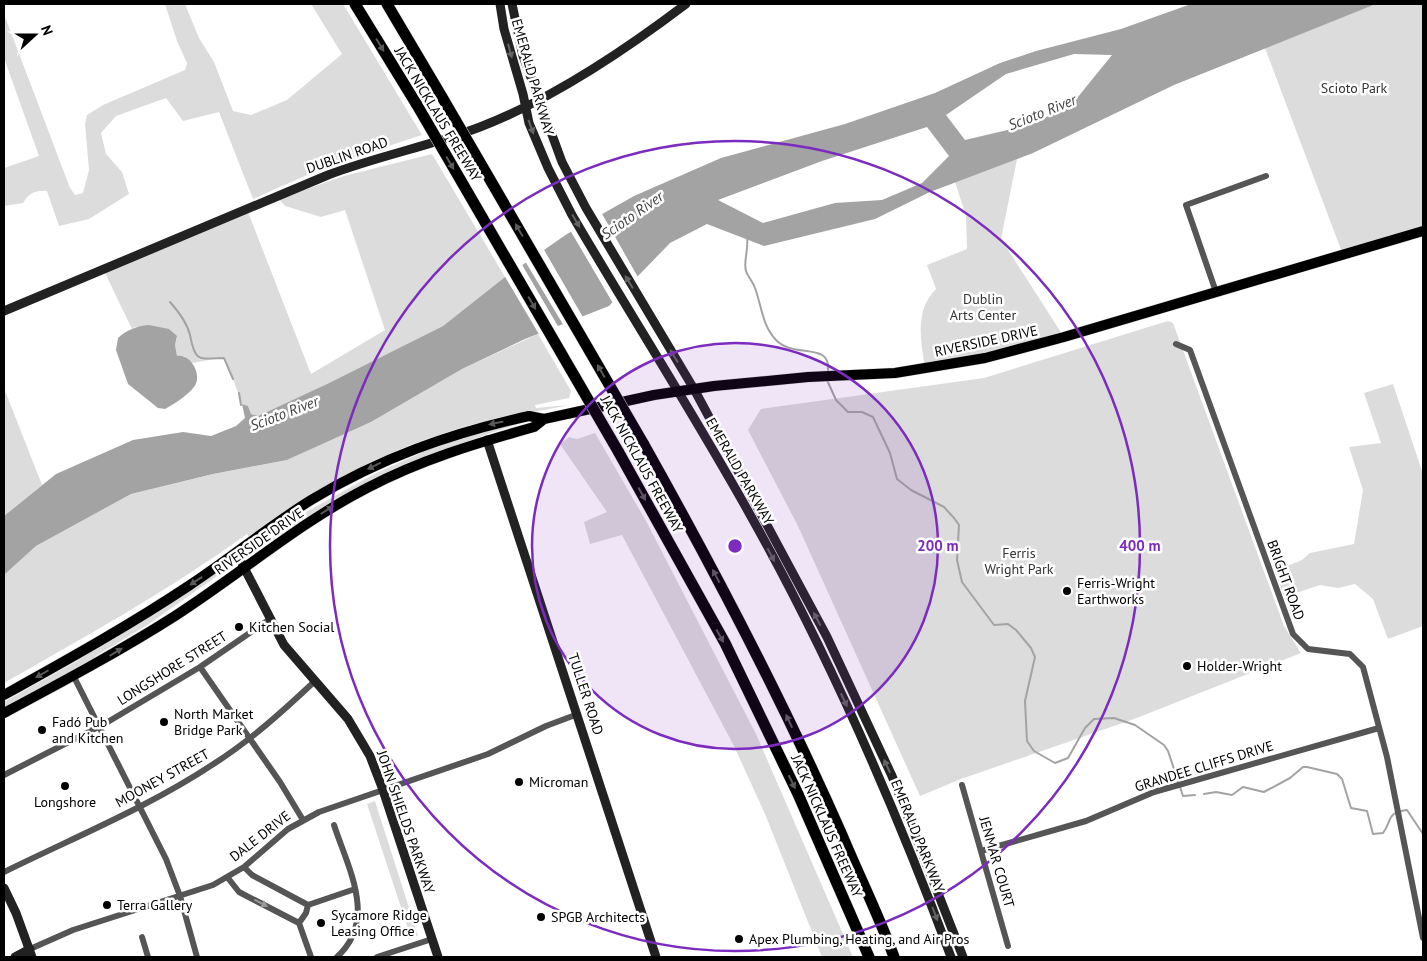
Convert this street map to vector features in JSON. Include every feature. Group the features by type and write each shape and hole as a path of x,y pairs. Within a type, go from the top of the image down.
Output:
{"highway":[{"name":"JACK NICKLAUS FREEWAY","path":"355,4 417,105 618,451 724,643 798,794 869,957"},
{"name":"JACK NICKLAUS FREEWAY","path":"387,4 696,536 783,708 819,784 894,957"}],"main road":[{"name":"EMERALD PARKWAY","path":"500,4 504,29 523,94 525,108 538,146 572,215 749,512 817,642 879,775 952,957"},
{"name":"EMERALD PARKWAY","path":"512,4 523,56 552,141 578,195 694,389 827,637 892,776 963,957"},
{"name":"DUBLIN ROAD","path":"4,311 328,175 381,156 459,135 525,108 568,84 686,4"},
{"name":"RIVERSIDE DRIVE","path":"4,695 165,601 237,554 309,502 344,481 435,440 529,416 544,419 694,389 808,376 895,373 985,358 1058,339 1423,231"},
{"name":"RIVERSIDE DRIVE","path":"4,713 74,676 175,616 307,523 368,487 418,464 487,440 534,427 544,419"},
{"name":"TULLER ROAD","path":"487,440 656,957"},
{"name":"JOHN SHIELDS PARKWAY","path":"237,554 270,619 292,656 357,732 372,762 438,957"},
{"path":"4,888 31,953"},
{"name":"DALE DRIVE","path":"15,957 31,953"}],"street":[{"path":"1216,292 1186,205 1266,176"},
{"name":"BRIGHT ROAD","path":"1176,344 1190,350 1293,634 1308,649 1341,651 1357,659 1363,667 1401,820 1414,902 1423,938"},
{"name":"LONGSHORE STREET","path":"4,775 100,727 200,667 270,619"},
{"path":"200,667 303,820"},
{"path":"74,676 166,859 180,896 197,957"},
{"name":"MOONEY STREET","path":"4,872 140,806 214,764 249,739 315,681"},
{"name":"DALE DRIVE","path":"31,953 68,932 180,896 228,878 244,867 271,842 303,820 488,754 546,726 578,714"},
{"name":"GRANDEE CLIFFS DRIVE","path":"981,851 1086,821 1172,786 1379,728"},
{"name":"JENMAR COURT","path":"962,785 1008,946"},
{"path":"334,825 359,906 358,923 350,942 337,957"},
{"path":"244,867 252,875 308,905 355,889"},
{"path":"228,878 239,892 300,923 311,957"},
{"path":"300,923 308,905"},
{"path":"142,937 148,957"},
{"path":"377,957 432,939"}],"green space":[{"path":"165,4 185,4 199,38 214,62 233,111 251,115 287,100 342,54 311,4 343,4 422,135 330,165 253,199 219,112 183,121 166,98 116,116 101,133 106,154 122,172 129,194 89,219 59,226 47,191 33,193 23,203 4,206 4,168 39,156 4,58 4,14 70,188 75,195 83,193 89,170 85,124 87,115 103,105 185,70 187,63 177,41"},
{"name":"Scioto Park","path":"1376,4 1423,4 1423,231 1343,255 1265,48"},
{"path":"432,154 505,277 443,326 258,416 251,414 248,406 242,404 225,357 192,363 184,356 177,356 175,345 177,338 135,327 132,329 105,273 248,212 311,374 385,330 345,210 321,217 285,206 279,199 344,176"},
{"name":"Dublin Arts Center","path":"1017,159 1001,239 1064,337 925,368 921,337 922,317 924,307 936,289 927,265 967,249 966,216 955,182"},
{"name":"Ferris Wright Park","path":"1168,321 1173,323 1284,626 1301,653 1134,719 961,779 920,796 798,526 748,430 761,409 984,378"},
{"path":"538,334 571,391 569,398 535,405 536,408 569,405 470,425 415,443 383,457 250,539 247,534 158,593 4,683 4,575 36,546 131,494 213,474 287,460 371,422 462,369"},
{"path":"1393,384 1423,474 1423,626 1388,639 1373,599 1355,584 1338,588 1320,585 1284,597 1275,571 1302,560 1310,553 1354,544 1363,490 1349,447 1381,443 1364,393"},
{"path":"4,388 42,485 4,516"},
{"path":"517,423 517,425 484,435 421,462 359,494 269,546 267,544 308,511 376,473 419,454 432,446"},
{"path":"595,433 646,521 756,734 853,957 822,957 765,814 734,746 622,535 590,544 584,522 607,512 560,444 569,437 577,439"},
{"path":"215,573 217,576 149,624 96,656 83,668 4,708 4,702 77,661 90,650"},
{"path":"375,801 418,936 411,938 367,804"}],"water":[{"name":"Scioto River","path":"1191,4 1376,4 1174,85 1033,153 930,192 875,219 764,246 707,224 670,243 609,306 525,339 462,369 371,422 287,460 213,474 131,494 36,546 4,575 4,516 56,474 133,440 183,432 211,436 236,426 245,418 242,404 248,406 251,414 258,416 327,384 443,326 505,277 567,234 634,196 721,158 845,124 935,93 1000,63 1036,51 1121,29","holes":["1074,54 1112,55 1073,103 1033,124 965,140 946,115 1006,74","927,127 949,156 922,183 882,200 835,203 763,223 718,200 822,161"]},
{"path":"149,325 169,329 177,336 175,345 177,356 187,358 191,362 197,377 194,387 184,397 165,409 158,408 128,384 116,350 118,338 121,335 140,326"}],"pier":[{"path":"601,212 639,279 614,305 570,230"},
{"path":"543,248 584,319 564,326 525,261"},
{"path":"521,263 559,328 540,336 504,275"}],"waterway":[{"path":"747,237 746,271 754,286 765,322 771,334 784,346 824,356 828,371"},
{"path":"170,302 187,326 196,354 199,357 208,359 224,358 233,379"},
{"path":"827,380 836,400 848,412 862,412 873,417 890,453 897,479 911,490 944,507 954,518 959,525 957,560 962,582 994,625 1008,624 1016,630 1031,648 1035,657 1025,701 1027,741 1034,751 1055,763 1068,758 1085,728 1094,719 1114,718 1135,725 1164,745 1168,751 1183,796 1195,795"},
{"path":"239,393 241,405"},
{"path":"1204,794 1216,792 1232,795 1243,787 1264,792 1290,778 1303,767 1307,767 1337,774 1342,779 1351,808 1367,811 1373,834 1383,833 1393,815 1407,810 1423,834"}],"place":[{"name":"Ferris-Wright Earthworks","path":"1067,591"},
{"name":"Kitchen Social","path":"239,627"},
{"name":"Holder-Wright","path":"1187,666"},
{"name":"North Market Bridge Park","path":"164,722"},
{"name":"Fadó Pub and Kitchen","path":"42,730"},
{"name":"Microman","path":"519,782"},
{"name":"Longshore","path":"65,786"},
{"name":"Terra Gallery","path":"107,905"},
{"name":"SPGB Architects","path":"541,917"},
{"name":"Sycamore Ridge Leasing Office","path":"321,923"},
{"name":"Apex Plumbing, Heating, and Air Pros","path":"739,939"}]}
